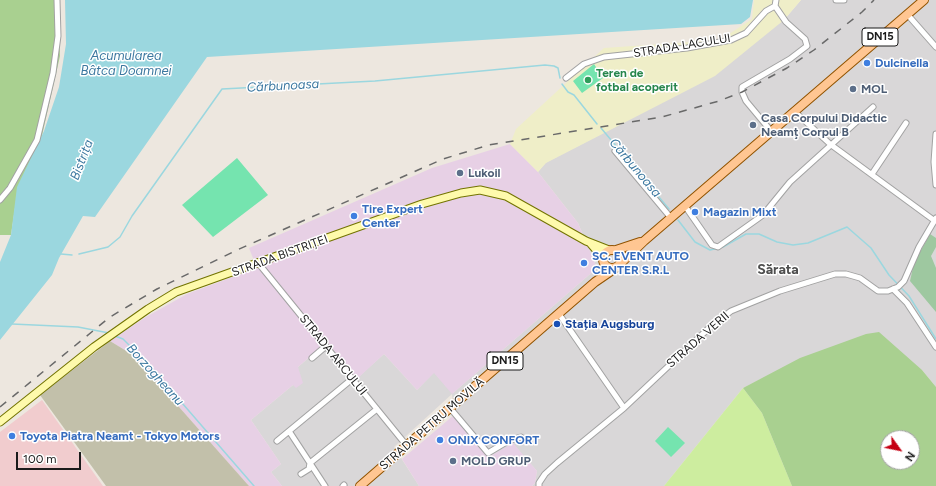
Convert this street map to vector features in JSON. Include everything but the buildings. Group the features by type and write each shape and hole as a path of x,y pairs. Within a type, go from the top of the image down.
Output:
{"main road":[{"name":"STRADA PETRU MOVILĂ","path":"360,486 595,282 619,266 644,241 924,0"},
{"name":"STRADA BISTRIȚEI","path":"0,422 103,340 176,292 259,264 422,204 474,190 496,193 506,196 586,241 612,250"},
{"name":"STRADA BISTRIȚEI","path":"586,241 604,261"},
{"name":"STRADA PETRU MOVILĂ","path":"612,250 644,241"},
{"name":"DN15","path":"604,261 612,250"},
{"path":"604,261 612,268 619,266 622,256 612,250"},
{"name":"STRADA PETRU MOVILĂ","path":"595,282 604,261"}],"street":[{"path":"0,200 10,188 37,140 49,96 58,36 57,0"},
{"path":"771,131 746,101 742,92 742,87 790,59 807,46 805,39 786,22 775,6 776,0"},
{"path":"836,0 844,0"},
{"name":"STRADA LACULUI","path":"566,78 584,64 604,57 687,48 731,40 746,33 766,11 775,6"},
{"path":"907,14 936,47"},
{"path":"685,206 712,245 718,247 763,214 790,182 830,144 873,107"},
{"path":"794,111 830,144 935,220 897,287 936,347"},
{"path":"872,174 906,123"},
{"path":"936,134 934,162 936,185"},
{"path":"615,151 671,218"},
{"name":"STRADA ARCULUI","path":"259,264 407,446"},
{"name":"STRADA VERII","path":"540,486 541,480 549,470 624,408 713,325 739,306 780,291 835,274 846,274 860,278 878,291 897,287"},
{"path":"559,314 624,408"},
{"path":"312,358 326,346"},
{"path":"277,440 289,432 290,428 352,379"},
{"path":"450,408 488,452 508,441 520,437"},
{"path":"301,474 308,469 310,463 377,409"},
{"path":"289,432 325,486"}],"shaded area":[{"path":"801,0 936,0 936,387 922,370 761,379 743,388 664,486 532,486 535,483 537,471 513,444 489,457 454,415 452,394 394,447 419,486 282,486 271,472 281,464 251,420 293,385 298,367 327,342 356,379 384,354 417,390 434,372 453,393 597,268 578,223 538,172 545,163 615,127 784,20"},
{"path":"510,144 538,172 578,223 597,268 452,394 434,373 417,390 384,354 357,379 327,342 298,367 303,383 296,388 293,385 251,420 281,464 271,472 282,486 249,486 133,355 110,341 146,317 187,294 257,268 249,248 432,168"},
{"path":"110,341 133,355 249,486 106,486 40,395"},
{"path":"42,400 103,486 0,486 0,432"},
{"path":"454,415 489,457 513,443 537,471 535,483 532,486 419,486 402,459"}],"green space":[{"path":"0,0 58,0 60,56 41,140 17,194 11,235 0,235"},
{"path":"754,0 801,0 784,20 715,76 546,163 538,172 510,144 516,129 604,48 720,40 752,19"},
{"name":"Teren de fotbal acoperit","path":"594,64 603,78 582,93 573,81"},
{"path":"237,158 268,195 213,237 182,205"},
{"path":"930,234 936,238 936,247 931,256 936,268 936,312 910,281 914,263"},
{"path":"879,332 922,370 936,387 936,486 792,486 762,413 743,388 800,358 866,334"},
{"path":"743,388 762,413 792,486 664,486"},
{"path":"668,427 685,443 671,457 655,441"}],"water":[{"name":"Acumularea Bâtca Doamnei","path":"65,0 753,0 750,17 741,24 207,57 95,217 83,216 59,258 52,275 0,340 0,262 11,235 17,187 44,131 59,87 66,44"}],"waterway":[{"name":"Cărbunoasa","path":"79,254 108,247 120,237 132,216 222,89 375,81 545,65 558,68 560,78"},
{"name":"Cărbunoasa","path":"562,84 568,92 574,95 597,124"},
{"name":"Cărbunoasa","path":"601,128 669,209"},
{"path":"678,220 695,242 710,250 723,247 746,234 759,234 777,242 793,245 808,243 847,227 871,248 889,275 909,296 936,339"},
{"path":"61,254 72,255"},
{"name":"Borzogheanu","path":"12,324 78,327 109,333"},
{"name":"Borzogheanu","path":"115,336 123,339 150,366 254,486"}],"railway":[{"path":"0,407 110,317 157,289 237,250 443,159 489,145 662,117 719,101 742,92 787,68 814,50 862,12 874,0"}],"place":[{"name":"Dulcinella","path":"867,63"},
{"name":"Teren de fotbal acoperit","path":"588,80"},
{"name":"MOL","path":"853,89"},
{"name":"Casa Corpului Didactic Neamţ Corpul B","path":"753,125"},
{"name":"Lukoil","path":"460,173"},
{"name":"Magazin Mixt","path":"695,212"},
{"name":"Tire Expert Center","path":"354,216"},
{"name":"SC. EVENT AUTO CENTER S.R.L","path":"584,263"},
{"name":"Stația Augsburg","path":"557,324"},
{"name":"Toyota Piatra Neamt - Tokyo Motors","path":"12,436"},
{"name":"ONIX CONFORT","path":"440,440"},
{"name":"MOLD GRUP","path":"453,461"}],"district":[{"name":"Sărata","path":"778,270"}],"water label":[{"name":"Bistrița","path":"82,160"}]}
